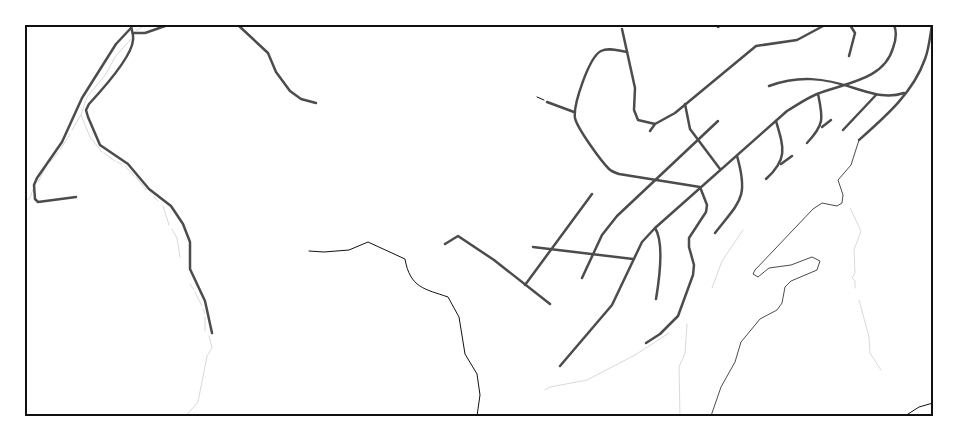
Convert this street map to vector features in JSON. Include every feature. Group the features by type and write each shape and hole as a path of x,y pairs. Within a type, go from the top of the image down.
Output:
{"street":[{"path":"133,33 145,33 168,25"},
{"path":"238,25 268,53 276,72 290,91 301,99 316,103"},
{"path":"622,30 635,88 634,110 638,120 655,124 664,121 756,46 798,40 825,25"},
{"path":"849,56 855,33 850,25"},
{"path":"560,366 612,305 642,242 700,187 787,111 818,94 845,85 886,64 895,41 894,25"},
{"path":"859,140 894,109 906,92 926,58 932,25"},
{"path":"131,27 133,33 132,46 116,73 86,110 100,145 128,164 149,188 171,206 184,224 190,242 190,272 205,301 212,333"},
{"path":"76,197 38,202 35,199 34,185 47,162 62,142 82,98 116,44 131,27"},
{"path":"260,44 260,51"},
{"path":"627,52 614,49 602,50 594,56 589,64 574,112 578,126 609,170 619,174 700,187"},
{"path":"769,86 799,78 814,78 876,94 891,95 906,92"},
{"path":"818,94 822,119 821,128"},
{"path":"843,130 876,94"},
{"path":"547,102 574,112"},
{"path":"685,104 690,129 720,169"},
{"path":"807,143 831,120"},
{"path":"582,278 602,235 617,216 718,121"},
{"path":"776,121 781,139 780,165"},
{"path":"650,131 655,124"},
{"path":"715,233 740,200 743,193 744,182 737,156"},
{"path":"766,179 792,156"},
{"path":"646,343 660,334 678,316 693,275 694,266 689,247 689,238 706,212 707,205 700,187"},
{"path":"525,285 592,194"},
{"path":"656,228 660,234 661,271 656,299"},
{"path":"445,244 458,236 494,260 550,304"},
{"path":"533,247 634,260"}],"lane":[{"path":"711,416 721,387 735,362 741,342 760,318 777,310 782,303 785,287 791,281 817,270 820,262 812,257 791,265 769,268 758,277 753,274 755,270 813,209 822,203 837,206 842,203 843,198 838,183 839,177 851,165 859,140"}],"path":[{"path":"537,97 547,102"},
{"path":"309,251 350,250 368,242 405,259 407,271 422,289 448,297 459,316 465,354 476,374 479,384 480,395 477,416"},
{"path":"905,416 919,407 933,403"}],"waterway":[{"path":"136,31 145,25"},
{"path":"102,152 90,137 81,115 87,97 106,74 115,57 131,39"},
{"path":"72,130 81,115"},
{"path":"60,150 70,134"},
{"path":"50,162 58,153"},
{"path":"104,153 115,161"},
{"path":"117,162 122,164"},
{"path":"125,166 134,176"},
{"path":"38,182 46,167"},
{"path":"136,177 146,190"},
{"path":"25,201 30,198 33,189"},
{"path":"153,196 158,201"},
{"path":"163,206 169,225"},
{"path":"850,208 861,231 854,250 855,273 852,278 855,281 855,288"},
{"path":"172,229 177,238 180,257"},
{"path":"712,288 722,261 743,230"},
{"path":"190,284 194,290"},
{"path":"195,292 202,306"},
{"path":"859,300 869,337 870,353 881,370"},
{"path":"203,309 205,314"},
{"path":"205,317 205,331"},
{"path":"680,416 679,367 685,353 687,324"},
{"path":"545,390 550,387 587,380 635,355 669,333"},
{"path":"186,416 198,402 207,356 212,348 209,336"}]}
